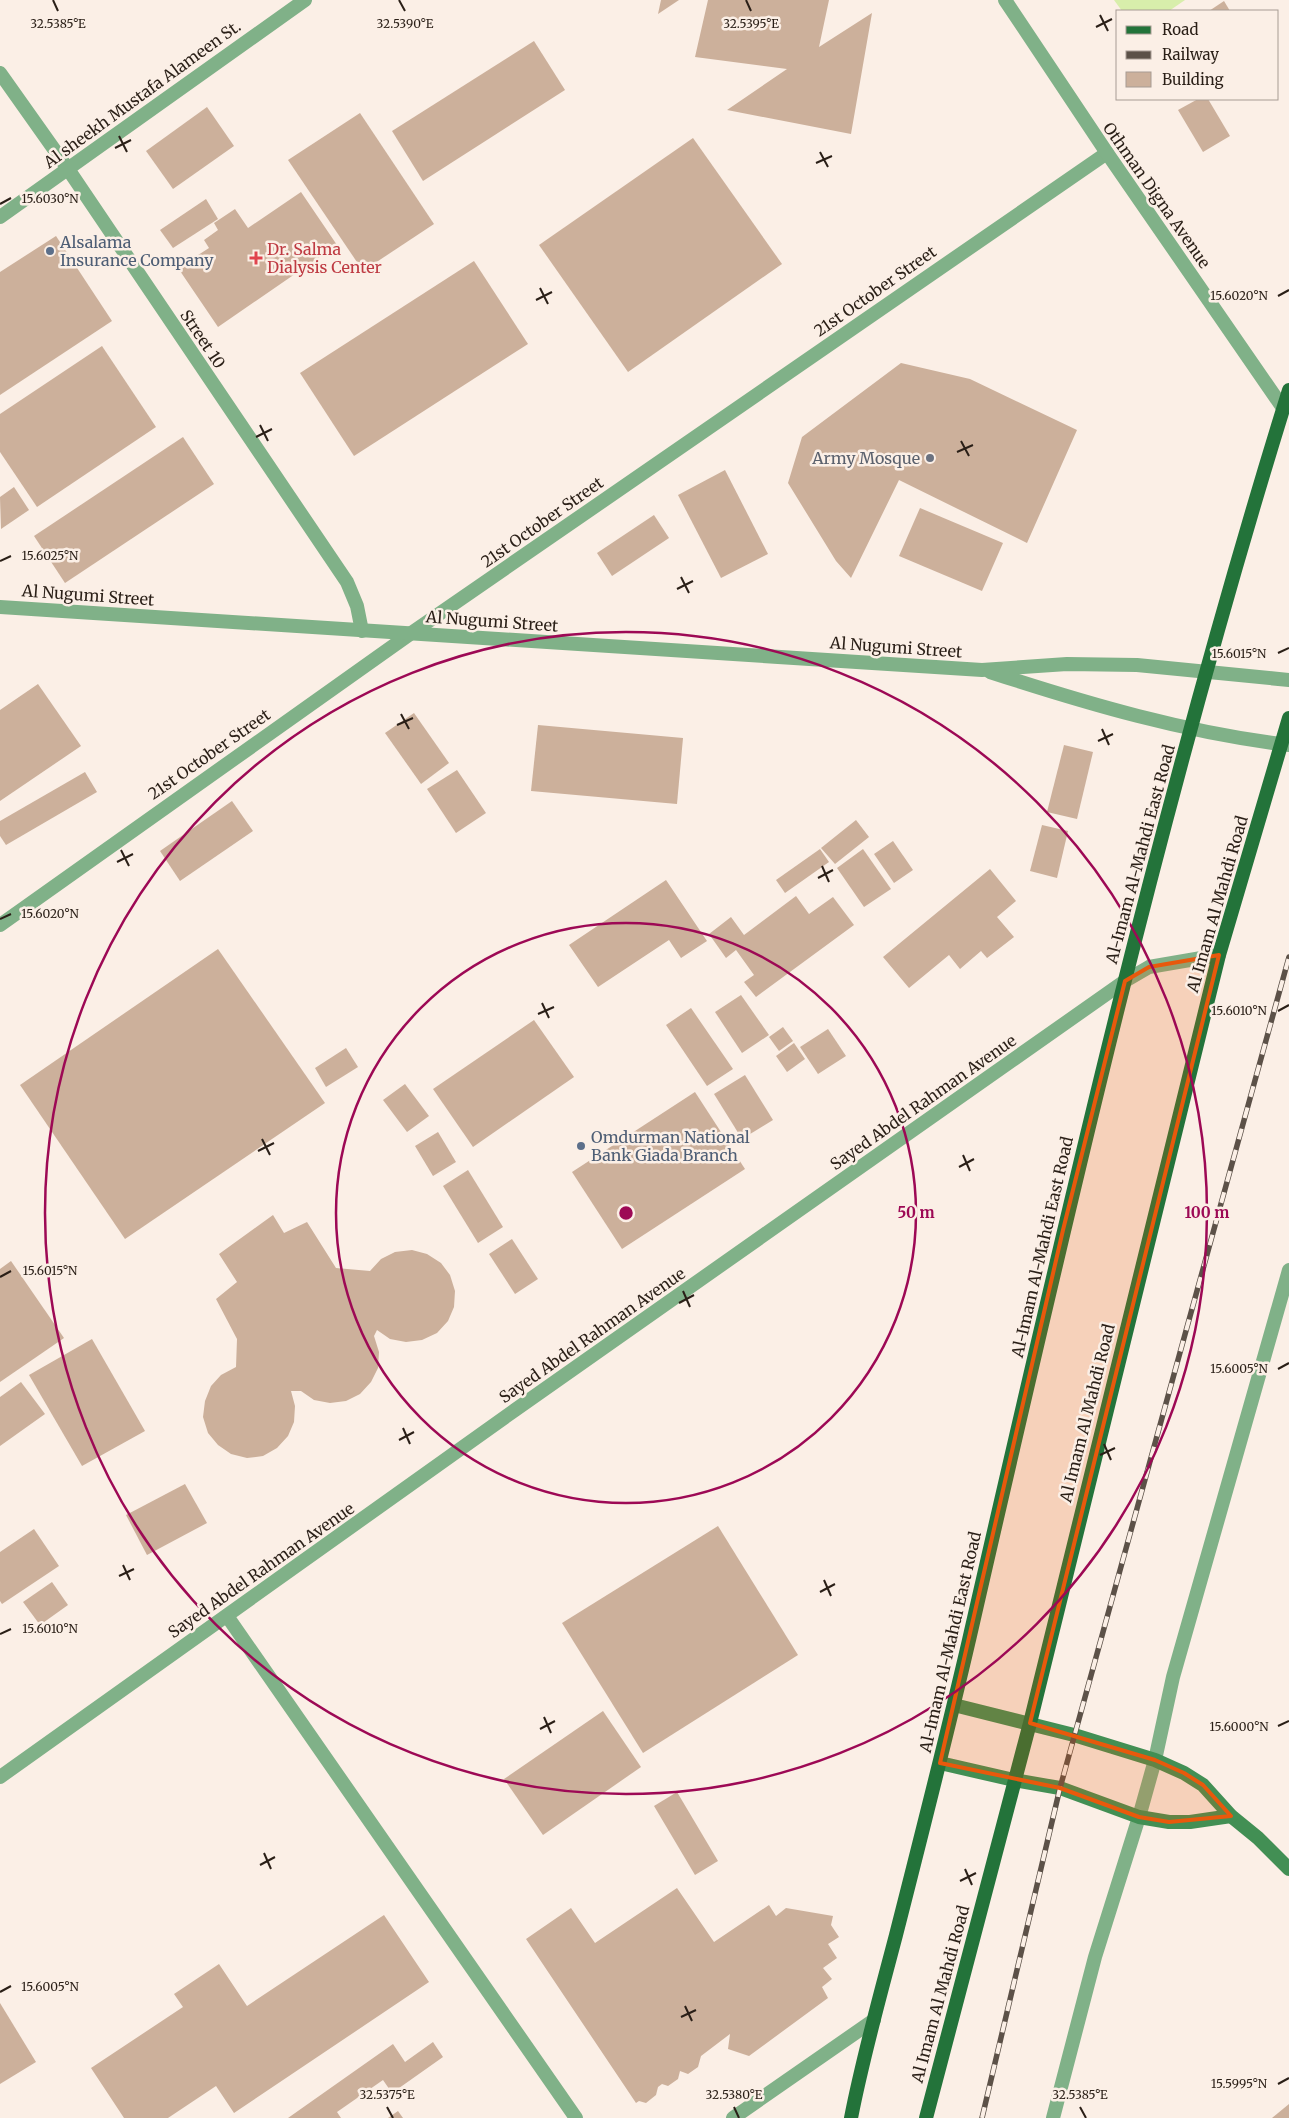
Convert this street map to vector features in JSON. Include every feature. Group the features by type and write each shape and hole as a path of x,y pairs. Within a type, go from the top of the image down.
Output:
{"main road":[{"name":"Al-Imam Al-Mahdi East Road","path":"851,2118 954,1705 1062,1230 1125,981 1206,672 1289,390"},
{"name":"Al Imam Al Mahdi Road","path":"926,2118 1030,1723 1218,955 1285,744 1289,718"},
{"path":"954,1705 1074,1735 1155,1760 1184,1772 1203,1785 1231,1816 1258,1838 1289,1870"},
{"path":"940,1763 1014,1780 1060,1788 1139,1817 1169,1822 1190,1822 1231,1816"}],"street":[{"name":"Al sheekh Mustafa Alameen St.","path":"0,217 305,0"},
{"name":"Othman Digna Avenue","path":"1005,0 1283,408"},
{"name":"Street 10","path":"0,73 68,169 347,582 357,606 362,631"},
{"name":"21st October Street","path":"0,925 410,634 1107,152"},
{"name":"Al Nugumi Street","path":"0,607 982,670 1067,664 1137,666 1289,680"},
{"name":"Al Nugumi Street","path":"982,670 1051,692 1191,729 1285,744"},
{"name":"Sayed Abdel Rahman Avenue","path":"0,1777 515,1410 1125,981 1149,967 1218,955"},
{"path":"1053,2118 1095,1957 1155,1760 1173,1676 1289,1270"},
{"path":"227,1616 576,2118"},
{"path":"733,2118 874,2020"}],"highlighted area":[{"path":"1219,955 1030,1723 1155,1760 1184,1773 1203,1785 1231,1816 1169,1822 1139,1817 1060,1788 940,1763 1063,1230 1125,981 1149,967"}],"green space":[{"path":"1114,0 1185,0 1170,10 1121,10"}],"building":[{"path":"661,0 679,0 658,14"},
{"path":"708,0 829,0 819,47 872,13 851,134 727,110 787,69 695,57"},
{"path":"1224,1 1229,10 1210,10"},
{"path":"534,41 565,90 423,181 392,131"},
{"path":"1196,100 1209,100 1230,136 1203,152 1178,110"},
{"path":"207,107 234,146 173,189 146,151"},
{"path":"360,113 434,224 363,271 288,160"},
{"path":"693,138 782,264 628,372 539,245"},
{"name":"Dr. Salma Dialysis Center","path":"301,192 337,245 218,327 178,268 209,248 204,240 218,230 214,223 235,209 248,228"},
{"path":"206,199 218,219 173,248 160,230"},
{"path":"56,236 112,321 0,395 0,272"},
{"path":"474,261 528,344 354,456 300,373"},
{"path":"102,346 156,427 37,507 0,452 0,414"},
{"name":"Army Mosque","path":"901,363 970,379 1077,430 1027,543 899,480 851,578 836,561 788,483 802,437"},
{"path":"183,437 214,484 65,583 34,536"},
{"path":"725,470 768,554 721,578 678,495"},
{"path":"14,487 29,510 1,529 0,497"},
{"path":"920,508 1003,543 982,591 899,556"},
{"path":"654,515 669,538 612,576 597,553"},
{"path":"38,684 81,746 0,801 0,710"},
{"path":"414,713 449,763 421,784 385,733"},
{"path":"538,725 683,738 677,804 531,791"},
{"path":"1064,745 1093,752 1077,819 1047,812"},
{"path":"457,770 486,813 456,833 427,789"},
{"path":"85,772 97,792 6,845 0,836 0,821"},
{"path":"232,801 253,831 180,881 160,851"},
{"path":"856,820 869,837 835,864 821,848"},
{"path":"1042,825 1068,831 1057,878 1030,871"},
{"path":"893,841 913,870 894,883 874,854"},
{"path":"820,849 829,862 785,893 776,880"},
{"path":"863,849 891,889 864,907 837,868"},
{"path":"990,869 1016,901 997,917 1014,937 987,958 981,951 960,969 949,955 909,988 883,957"},
{"path":"666,880 707,941 681,958 669,940 598,987 569,945"},
{"path":"796,896 809,914 833,897 854,925 756,997 744,982 754,975 736,950 726,958 709,934 731,917 744,935"},
{"path":"218,949 325,1103 125,1239 20,1085"},
{"path":"741,995 769,1035 742,1053 715,1012"},
{"path":"691,1008 733,1069 707,1086 666,1025"},
{"path":"534,1020 574,1077 473,1147 433,1089"},
{"path":"783,1027 793,1041 779,1051 769,1037"},
{"path":"828,1029 846,1056 818,1074 800,1047"},
{"path":"794,1043 805,1059 787,1072 776,1056"},
{"path":"346,1048 358,1067 326,1087 315,1068"},
{"path":"745,1075 773,1120 742,1139 714,1094"},
{"path":"405,1084 429,1116 407,1132 383,1100"},
{"path":"695,1092 745,1169 622,1249 572,1172"},
{"path":"438,1132 456,1162 433,1176 415,1146"},
{"path":"468,1170 503,1227 478,1243 443,1186"},
{"path":"273,1215 284,1233 307,1222 336,1268 370,1271 381,1259 395,1252 412,1250 427,1254 441,1263 450,1275 455,1291 454,1307 448,1321 437,1333 422,1340 406,1342 390,1339 377,1330 374,1336 379,1352 378,1368 371,1382 360,1394 346,1401 330,1403 314,1400 301,1391 291,1391 295,1406 294,1422 288,1436 277,1448 263,1456 247,1458 231,1454 218,1445 208,1433 203,1417 205,1401 211,1386 221,1375 236,1367 237,1339 216,1299 237,1282 219,1254"},
{"path":"512,1239 538,1279 515,1294 489,1254"},
{"path":"11,1261 64,1338 0,1382 0,1269"},
{"path":"92,1339 145,1431 82,1466 29,1375"},
{"path":"21,1382 45,1414 0,1446 0,1397"},
{"path":"185,1484 207,1523 147,1555 126,1515"},
{"path":"718,1526 798,1655 643,1753 562,1623"},
{"path":"34,1529 59,1566 2,1604 0,1601 0,1552"},
{"path":"52,1582 68,1605 40,1625 23,1602"},
{"path":"603,1711 641,1767 543,1835 504,1779"},
{"path":"677,1792 718,1861 695,1875 654,1806"},
{"path":"677,1888 714,1942 769,1905 776,1916 786,1908 833,1916 831,1925 839,1937 828,1944 837,1958 823,1968 832,1979 822,1987 828,1998 749,2056 728,2049 730,2034 701,2056 698,2067 688,2074 680,2071 678,2079 668,2086 662,2084 658,2087 656,2095 646,2103 639,2101 636,2103 526,1939 571,1908 595,1943"},
{"path":"384,1915 429,1982 234,2113 216,2086 168,2118 124,2118 91,2068 183,2007 174,1994 219,1964 247,2006"},
{"path":"0,2003 36,2062 0,2084"},
{"path":"433,2042 443,2057 392,2093 383,2080 337,2112 341,2118 288,2118 393,2044 405,2062"},
{"path":"1289,2104 1289,2118 1272,2118"},
{"path":"398,2111 403,2118 388,2118"}],"railway":[{"path":"982,2118 1060,1788 1289,957"}],"place":[{"name":"Alsalama Insurance Company","path":"50,251"},
{"name":"Dr. Salma Dialysis Center","path":"256,258"},
{"name":"Army Mosque","path":"930,458"},
{"name":"Omdurman National Bank Giada Branch","path":"581,1146"}]}
